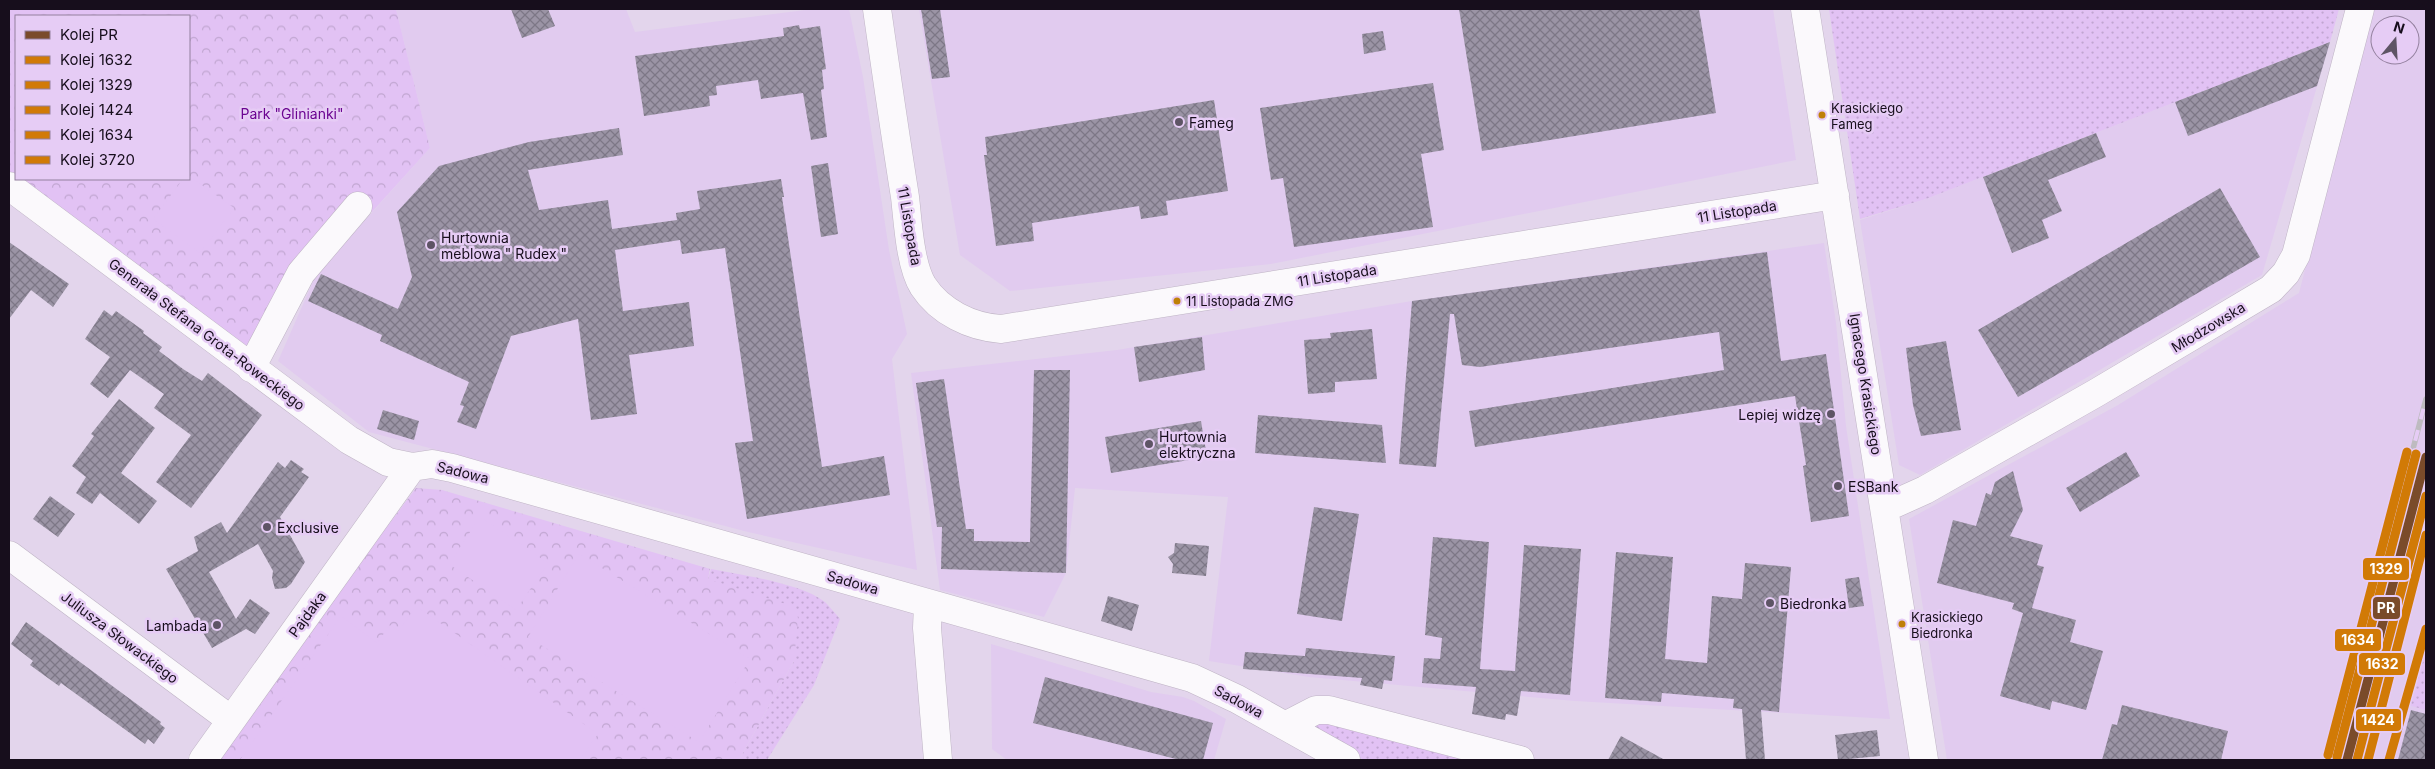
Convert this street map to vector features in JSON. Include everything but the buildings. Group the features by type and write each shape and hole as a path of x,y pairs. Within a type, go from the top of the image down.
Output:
{"street":[{"name":"11 Listopada","path":"877,9 908,223 919,277 924,287 942,306 960,318 981,326 1001,329 1835,194"},
{"name":"Ignacego Krasickiego","path":"1805,9 1924,760"},
{"name":"Młodzowska","path":"1885,508 1925,490 2096,394 2271,289 2286,273 2296,255 2360,9"},
{"name":"Generała Stefana Grota-Roweckiego","path":"9,186 349,440 388,462 412,467"},
{"path":"251,368 301,273 358,206"},
{"name":"Sadowa","path":"412,467 432,464 452,468 1192,678 1237,699 1346,760"},
{"name":"Pajdaka","path":"203,760 412,467"},
{"name":"Juliusza Słowackiego","path":"9,555 232,720"},
{"path":"928,604 927,628 938,760"},
{"path":"1285,726 1316,710 1329,710 1520,760"}],"shaded area":[{"path":"396,9 626,9 635,32 813,9 849,9 863,77 889,250 907,334 892,359 917,570 748,532 369,432 278,361 316,275 430,148"},
{"path":"919,9 1773,9 1796,160 1271,264 1010,291 960,255"},
{"path":"2372,9 2426,9 2426,760 1947,760 1909,519 2118,405 2299,293 2370,17 2370,65 2420,65 2420,15 2370,15"},
{"path":"2330,42 2262,275 1920,475 1899,465 1860,220 1926,199"},
{"path":"1824,243 1836,323 1846,426 1890,719 1575,701 1309,677 1209,661 1228,497 1075,488 1066,573 1044,617 940,590 911,373 1117,350 1412,301"},
{"path":"991,644 1151,692 1183,697 1194,701 1226,719 1214,760 1007,760 992,749"}],"green space":[{"name":"Park \"Glinianki\"","path":"9,9 396,9 430,148 372,212 352,198 249,360 17,180 190,180 190,15 15,15 15,179 9,174"},
{"path":"1829,9 2339,9 2330,42 1926,199 1860,219"},
{"path":"190,177 234,208 200,253 153,219 182,180 190,180"},
{"path":"416,488 442,490 710,569 708,579 795,607 798,618 794,661 739,760 220,760 340,590"},
{"path":"480,517 548,563 516,610 449,564"},
{"path":"579,554 750,659 699,742 528,637"},
{"path":"711,569 786,585 814,595 825,602 840,619 814,685 767,760 739,760 794,661 708,579"},
{"path":"416,606 598,734 580,760 240,760 341,616 377,643 390,625 399,631"},
{"path":"2426,637 2426,710 2408,705"},
{"path":"1317,720 1494,760 1364,760 1317,733 1315,726"}],"railway":[{"path":"2332,760 2426,399"}],"rail line":[{"name":"1634","path":"2328,755 2407,452"},
{"name":"1329","path":"2337,757 2416,454"},
{"name":"PR","path":"2347,760 2426,457"},
{"name":"1632","path":"2357,760 2426,496"},
{"name":"1424","path":"2368,760 2426,535"},
{"name":"3720","path":"2389,760 2426,629"}],"place":[{"name":"Krasickiego Fameg","path":"1822,115"},
{"name":"Fameg","path":"1179,122"},
{"name":"Hurtownia meblowa \" Rudex \"","path":"431,245"},
{"name":"11 Listopada ZMG","path":"1177,301"},
{"name":"Lepiej widzę","path":"1831,414"},
{"name":"Hurtownia elektryczna","path":"1149,444"},
{"name":"ESBank","path":"1838,486"},
{"name":"Exclusive","path":"267,527"},
{"name":"Biedronka","path":"1770,603"},
{"name":"Krasickiego Biedronka","path":"1902,624"},
{"name":"Lambada","path":"217,625"}]}
